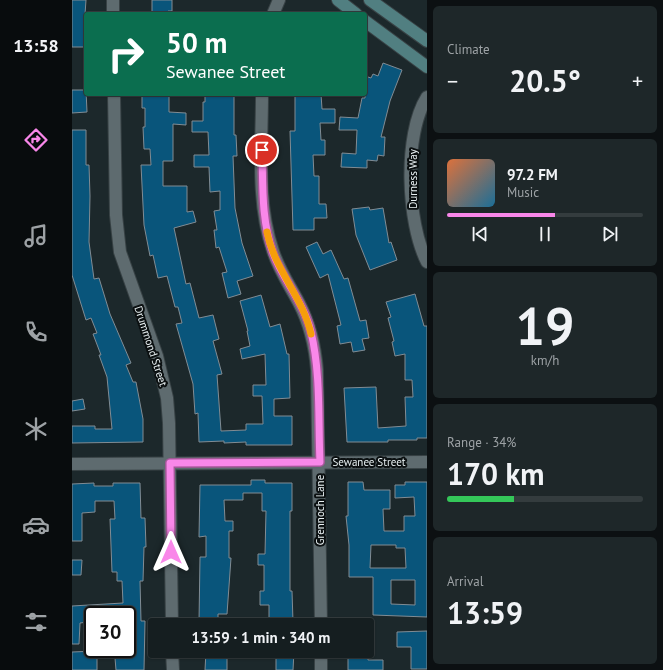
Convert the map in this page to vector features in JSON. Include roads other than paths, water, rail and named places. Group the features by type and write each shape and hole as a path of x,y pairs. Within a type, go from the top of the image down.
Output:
{"main road":[{"path":"338,0 353,12"},
{"path":"370,0 427,41"},
{"path":"367,22 427,67"}],"street":[{"path":"113,0 113,12"},
{"path":"274,12 280,0"},
{"name":"Drummond Street","path":"114,96 116,215 120,252 157,356 167,398 170,463 172,618"},
{"name":"Grennoch Lane","path":"262,96 263,207 265,221 273,253 299,302 310,330 317,370 320,462 320,618"},
{"name":"Durness Way","path":"427,97 415,128 412,158 411,195 413,220 418,240 427,262"},
{"name":"Sewanee Street","path":"72,464 427,462"},
{"path":"172,658 172,670"},
{"path":"321,658 321,670"}]}
